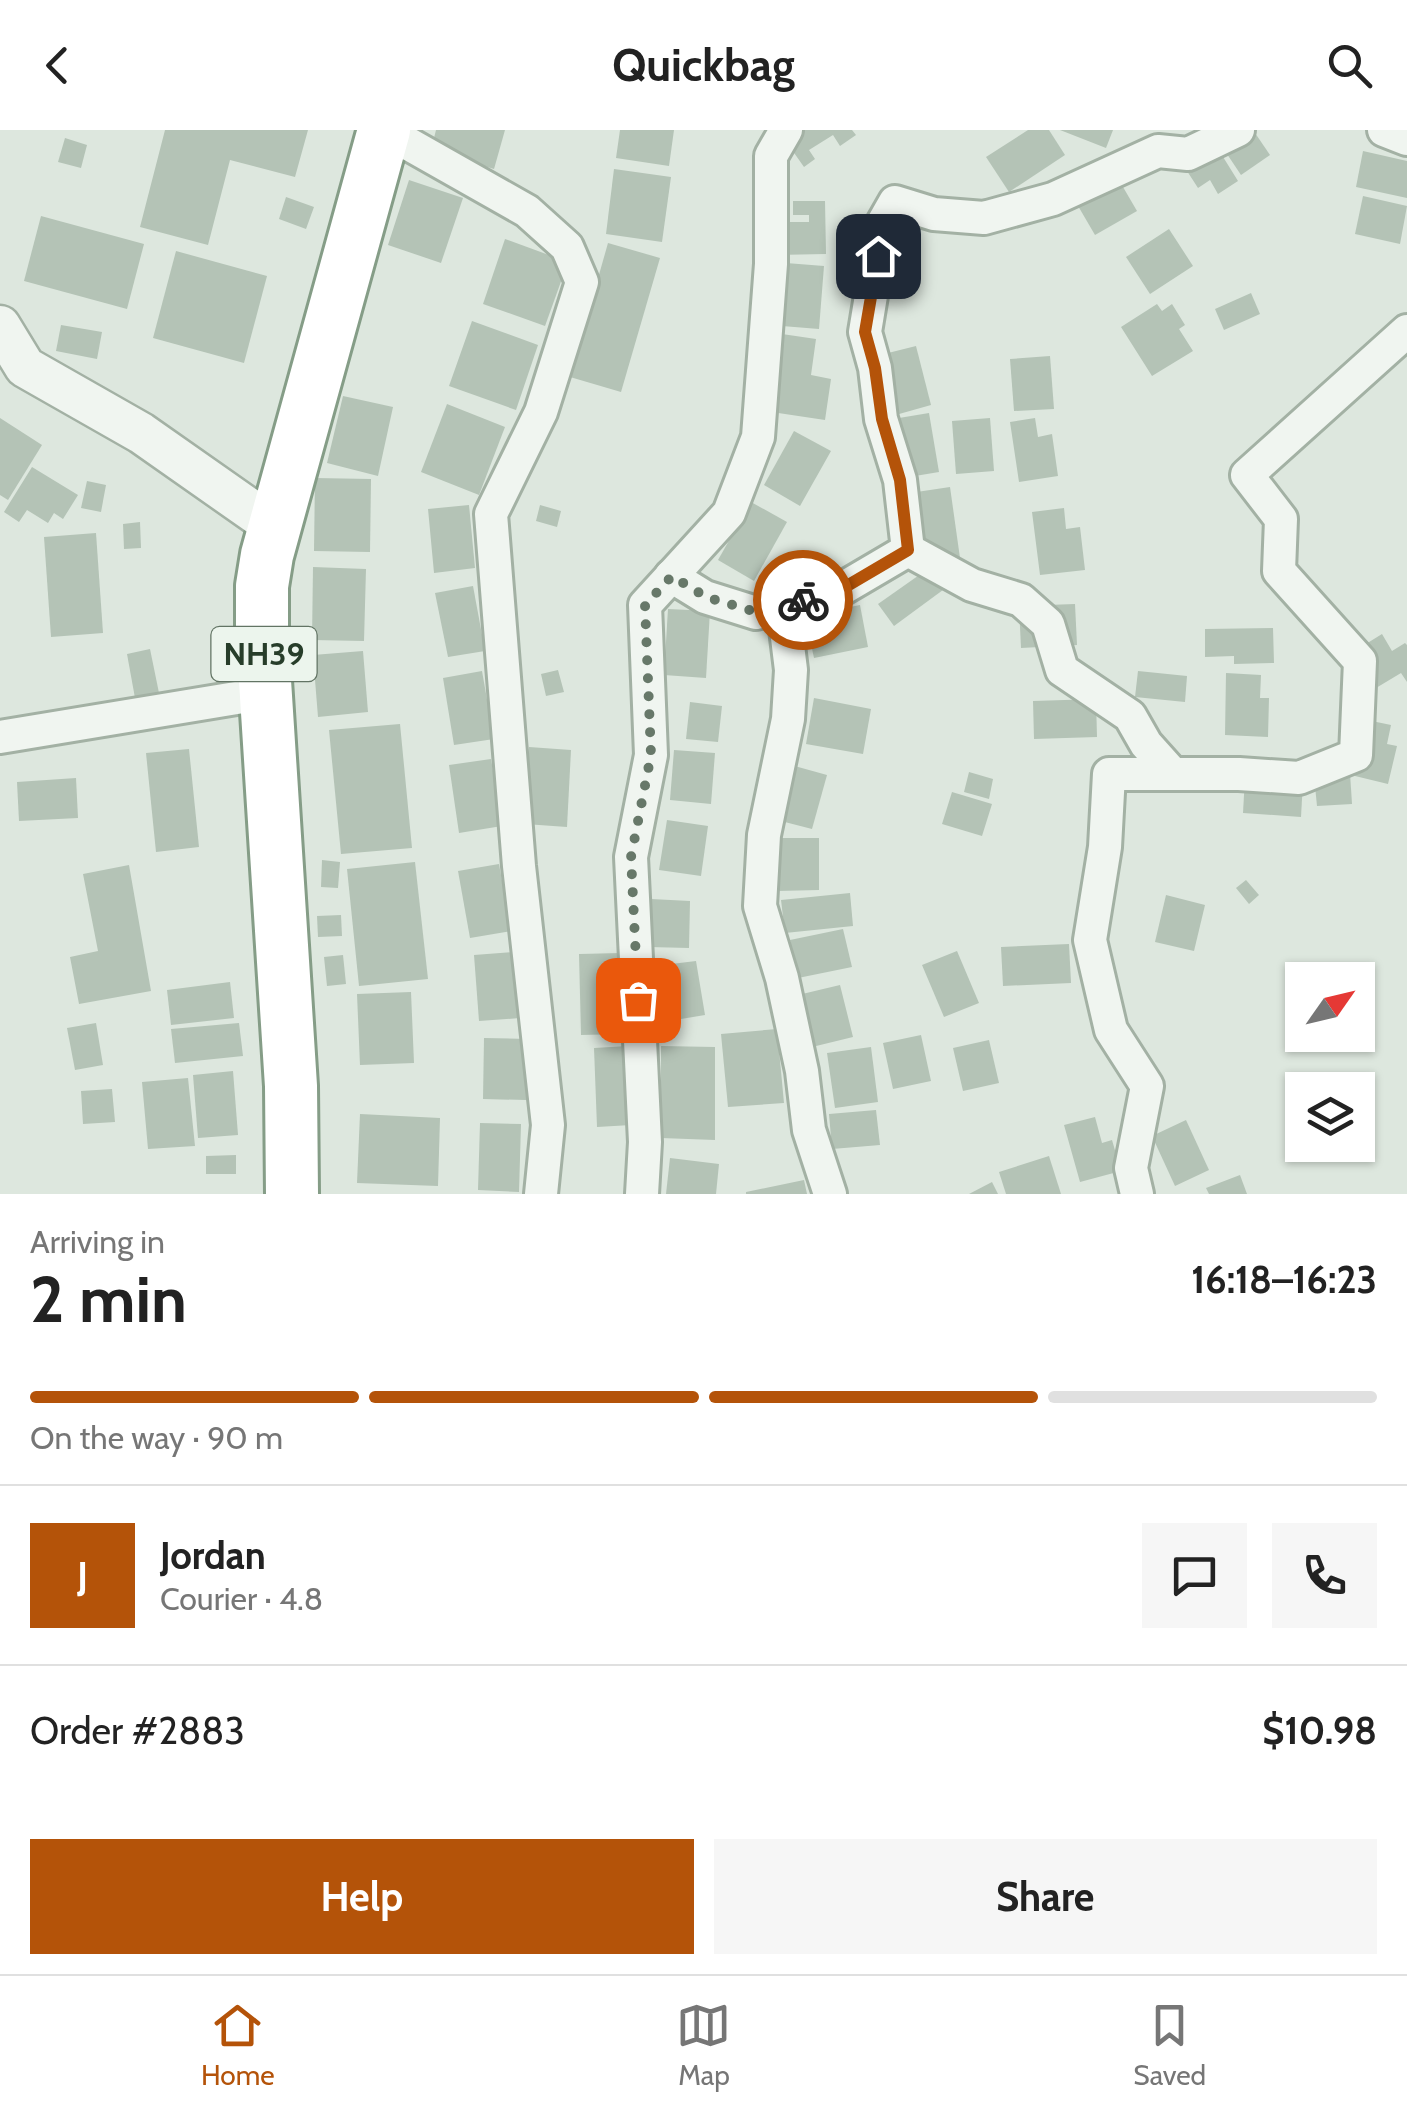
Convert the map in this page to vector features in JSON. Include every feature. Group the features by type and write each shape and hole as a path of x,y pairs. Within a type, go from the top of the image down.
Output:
{"highway":[{"name":"NH39","path":"292,1194 291,1086 262,586 384,130"}],"street":[{"path":"384,130 527,211 567,247 582,282 541,412 491,514 519,866 548,1125 541,1194"},
{"path":"642,1194 645,1142 631,857 651,755 645,605 730,513 758,437 771,264 771,156 786,130"},
{"path":"908,550 900,480 882,419 865,332 883,223 895,202 934,214 984,218 1052,198 1158,151 1188,154 1238,130"},
{"path":"1384,130 1407,140"},
{"path":"0,327 25,367 141,433 275,527"},
{"path":"1138,1194 1131,1168 1147,1086 1111,1030 1090,940 1105,847 1109,774 1300,778 1356,755 1360,661 1279,571 1281,519 1247,475 1407,330"},
{"path":"672,576 706,597 756,612 840,590 908,550"},
{"path":"908,550 972,585 1021,600 1048,624 1062,670 1130,716 1146,744 1172,774"},
{"path":"783,605 791,670 788,720 764,835 760,906 790,1015 809,1130 830,1194"},
{"path":"0,737 267,694"}],"building":[{"path":"165,130 308,130 295,177 230,160 208,245 140,227"},
{"path":"436,130 505,130 494,169 431,150"},
{"path":"620,130 674,130 669,166 616,158"},
{"path":"778,130 852,130 856,135 840,146 833,135 809,150 815,159 804,167"},
{"path":"1028,130 1049,130 1065,155 1009,192 986,157"},
{"path":"1060,130 1113,130 1106,148"},
{"path":"1253,130 1270,155 1241,175 1217,139"},
{"path":"1210,136 1238,181 1218,194 1210,180 1198,188 1178,157"},
{"path":"65,138 87,145 81,168 58,162"},
{"path":"1363,151 1407,161 1407,198 1356,187"},
{"path":"614,169 671,177 662,242 606,234"},
{"path":"1116,175 1137,211 1095,235 1074,199"},
{"path":"409,180 463,198 441,263 388,245"},
{"path":"1363,196 1407,206 1400,244 1355,234"},
{"path":"286,197 314,207 306,229 279,219"},
{"path":"793,201 825,201 826,254 775,255 775,222 809,222 809,215 793,215"},
{"path":"41,216 144,244 127,309 24,281"},
{"path":"1169,229 1193,266 1150,294 1126,257"},
{"path":"505,239 568,262 545,326 483,304"},
{"path":"608,243 660,258 621,392 570,377"},
{"path":"176,251 267,276 244,363 153,338"},
{"path":"786,263 824,266 819,329 782,326"},
{"path":"1251,293 1260,314 1224,330 1215,309"},
{"path":"1157,304 1162,311 1172,304 1185,325 1179,329 1193,351 1152,376 1121,327"},
{"path":"472,321 538,345 516,410 449,386"},
{"path":"61,325 102,332 97,359 56,351"},
{"path":"782,334 816,339 811,375 831,379 825,420 765,411"},
{"path":"916,346 931,405 892,416 876,356"},
{"path":"1050,356 1054,409 1014,411 1010,359"},
{"path":"343,396 393,407 378,476 327,463"},
{"path":"447,404 505,427 479,495 421,472"},
{"path":"929,413 939,472 903,478 893,419"},
{"path":"0,418 42,445 8,500 0,495"},
{"path":"990,418 994,471 956,474 952,421"},
{"path":"1035,418 1038,437 1052,434 1058,476 1019,482 1010,422"},
{"path":"794,431 831,451 800,506 764,485"},
{"path":"32,467 78,495 63,519 54,513 48,523 27,510 19,522 4,512"},
{"path":"315,478 371,479 370,552 314,551"},
{"path":"87,481 106,485 101,512 81,508"},
{"path":"950,487 960,558 921,564 910,493"},
{"path":"751,502 787,522 754,581 718,560"},
{"path":"469,505 475,568 434,573 428,509"},
{"path":"540,505 561,511 557,527 536,521"},
{"path":"1064,508 1066,529 1080,527 1085,570 1040,575 1032,512"},
{"path":"140,522 141,548 124,549 123,524"},
{"path":"96,533 103,633 51,637 44,537"},
{"path":"932,566 947,587 894,626 878,604"},
{"path":"313,567 366,569 364,641 312,640"},
{"path":"473,586 485,651 448,657 435,593"},
{"path":"1075,604 1077,645 1021,648 1019,606"},
{"path":"860,605 868,647 814,658 805,616"},
{"path":"668,609 710,611 706,678 664,675"},
{"path":"1273,628 1274,663 1234,664 1234,656 1205,657 1205,629"},
{"path":"1382,634 1392,651 1407,645 1407,682 1401,673 1376,688 1353,652"},
{"path":"150,649 159,693 135,698 127,654"},
{"path":"363,651 368,712 318,717 313,655"},
{"path":"558,670 564,692 546,696 541,674"},
{"path":"482,671 494,739 454,745 443,678"},
{"path":"1138,671 1187,676 1185,702 1135,697"},
{"path":"1226,673 1261,675 1260,698 1269,698 1268,737 1225,735"},
{"path":"814,698 871,709 863,754 806,744"},
{"path":"1096,699 1097,737 1034,739 1033,701"},
{"path":"690,702 722,706 718,742 686,739"},
{"path":"1367,720 1391,725 1387,744 1397,746 1388,784 1355,776"},
{"path":"400,724 412,848 341,854 329,730"},
{"path":"529,747 571,750 567,827 525,824"},
{"path":"189,749 199,847 156,852 146,753"},
{"path":"674,750 715,753 711,804 670,800"},
{"path":"491,759 502,826 459,833 449,765"},
{"path":"791,765 827,775 812,829 777,820"},
{"path":"969,772 993,779 989,799 964,792"},
{"path":"1350,773 1352,804 1317,806 1314,776"},
{"path":"1245,777 1303,781 1301,817 1243,813"},
{"path":"76,778 78,818 19,821 17,782"},
{"path":"952,792 992,804 982,836 942,824"},
{"path":"667,820 708,826 701,876 659,870"},
{"path":"777,838 819,838 819,890 777,891"},
{"path":"322,860 340,862 338,888 321,887"},
{"path":"415,862 428,979 359,986 347,869"},
{"path":"499,864 511,931 470,938 458,871"},
{"path":"129,865 151,991 79,1004 70,957 98,951 83,874"},
{"path":"1246,880 1259,895 1249,904 1236,888"},
{"path":"850,893 853,926 785,933 781,900"},
{"path":"1166,895 1205,905 1194,951 1155,942"},
{"path":"651,899 690,901 689,948 649,947"},
{"path":"341,915 342,936 318,937 317,916"},
{"path":"843,929 852,967 798,978 790,940"},
{"path":"1069,944 1071,983 1003,986 1001,947"},
{"path":"957,951 979,1003 944,1017 922,965"},
{"path":"515,952 520,1018 479,1021 474,955"},
{"path":"621,953 623,1034 581,1035 579,954"},
{"path":"343,955 346,984 327,986 324,957"},
{"path":"696,961 705,1015 663,1022 655,966"},
{"path":"230,982 234,1018 171,1025 167,990"},
{"path":"840,985 853,1037 812,1047 798,995"},
{"path":"411,992 414,1063 360,1065 357,994"},
{"path":"96,1023 103,1065 75,1070 67,1028"},
{"path":"239,1023 243,1056 175,1063 171,1029"},
{"path":"777,1029 784,1103 728,1107 721,1034"},
{"path":"921,1035 931,1081 893,1089 883,1043"},
{"path":"484,1038 528,1039 526,1100 483,1099"},
{"path":"989,1040 999,1083 963,1091 953,1048"},
{"path":"628,1046 631,1125 597,1127 594,1048"},
{"path":"661,1046 715,1047 715,1140 661,1138"},
{"path":"871,1047 878,1102 835,1108 827,1053"},
{"path":"233,1071 238,1135 198,1138 193,1075"},
{"path":"188,1078 195,1146 148,1149 142,1082"},
{"path":"112,1089 115,1122 83,1124 81,1091"},
{"path":"876,1110 880,1145 832,1149 829,1114"},
{"path":"360,1114 440,1118 438,1186 357,1183"},
{"path":"1095,1117 1102,1143 1112,1140 1121,1171 1080,1182 1064,1125"},
{"path":"1186,1120 1209,1170 1175,1186 1152,1136"},
{"path":"480,1123 521,1124 519,1192 478,1190"},
{"path":"236,1155 236,1174 206,1174 206,1156"},
{"path":"1049,1156 1061,1194 1006,1194 999,1172"},
{"path":"670,1158 719,1164 716,1194 666,1194"},
{"path":"1240,1175 1247,1194 1209,1194 1206,1188"},
{"path":"804,1180 807,1194 746,1194 746,1192"},
{"path":"992,1182 998,1194 969,1194"}],"way so far":[{"path":"638,1000 631,857 651,755 645,605 672,576 706,597 756,612 803,600"}],"route":[{"path":"803,600 840,590 908,550 900,480 882,419 865,332 878,256"}]}
